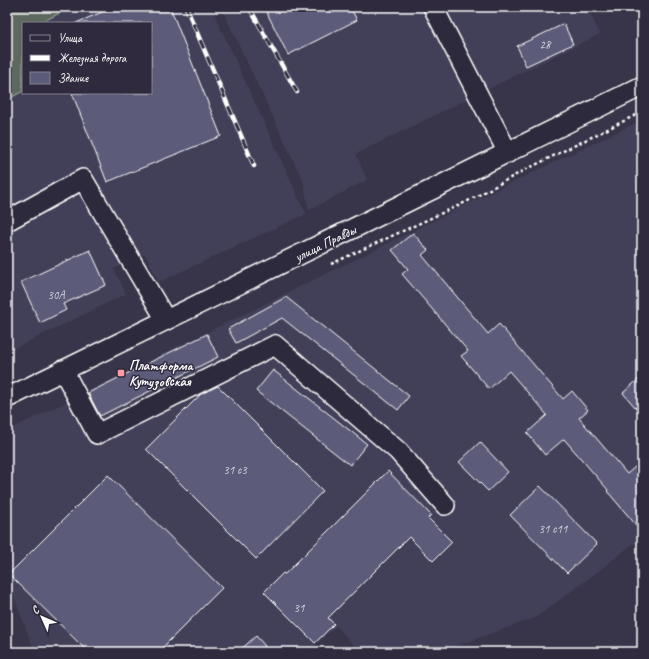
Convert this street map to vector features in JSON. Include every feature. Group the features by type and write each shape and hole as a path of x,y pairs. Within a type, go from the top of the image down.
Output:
{"street":[{"path":"433,7 508,153"},
{"name":"улица Правды","path":"7,398 642,86"},
{"path":"7,221 83,178 166,320"},
{"path":"63,370 97,434 275,345 398,451 445,505"}],"path":[{"path":"331,264 466,202 522,171 642,112"}],"shaded area":[{"path":"72,7 211,7 306,214 159,282 145,254 114,269 126,294 7,352 7,100 22,92 22,94 152,94 152,22 42,22"},
{"path":"221,7 587,7 600,34 356,154 367,180 309,210 303,181"},
{"path":"642,120 642,551 634,543 535,618 439,652 360,652 336,626 308,652 35,652 7,579 7,431 496,190"}],"green space":[{"path":"7,7 72,7 42,22 22,22 22,92 7,100"}],"building":[{"path":"114,7 170,7 221,136 107,182 72,94 152,94 152,22 78,22"},
{"path":"264,7 350,7 357,20 288,55"},
{"path":"564,24 573,44 526,66 517,46"},
{"path":"413,233 428,250 422,255 488,334 499,324 563,399 572,391 588,410 579,418 627,474 642,461 642,532 564,439 545,455 527,433 547,415 509,371 489,389 461,356 468,351 402,274 408,269 392,250"},
{"path":"90,250 106,285 63,304 66,310 40,323 21,282"},
{"path":"286,297 409,396 398,410 282,318 236,343 228,329"},
{"path":"207,334 218,357 100,416 88,393"},
{"path":"273,370 367,444 350,465 256,391"},
{"path":"642,376 642,415 623,393"},
{"path":"218,386 323,491 256,559 146,449 201,394"},
{"path":"480,442 508,472 488,491 459,462"},
{"path":"388,471 431,515 428,518 452,542 433,561 409,537 328,618 334,624 315,643 264,592 283,573 285,574"},
{"path":"108,475 222,588 158,652 88,652 9,574"},
{"path":"540,486 597,544 567,573 510,515"},
{"path":"256,636 265,646 259,652 238,652"}],"railway":[{"path":"186,7 254,166"},
{"path":"249,7 297,92"}],"place":[{"name":"Платформа Кутузовская","path":"121,373"}]}
